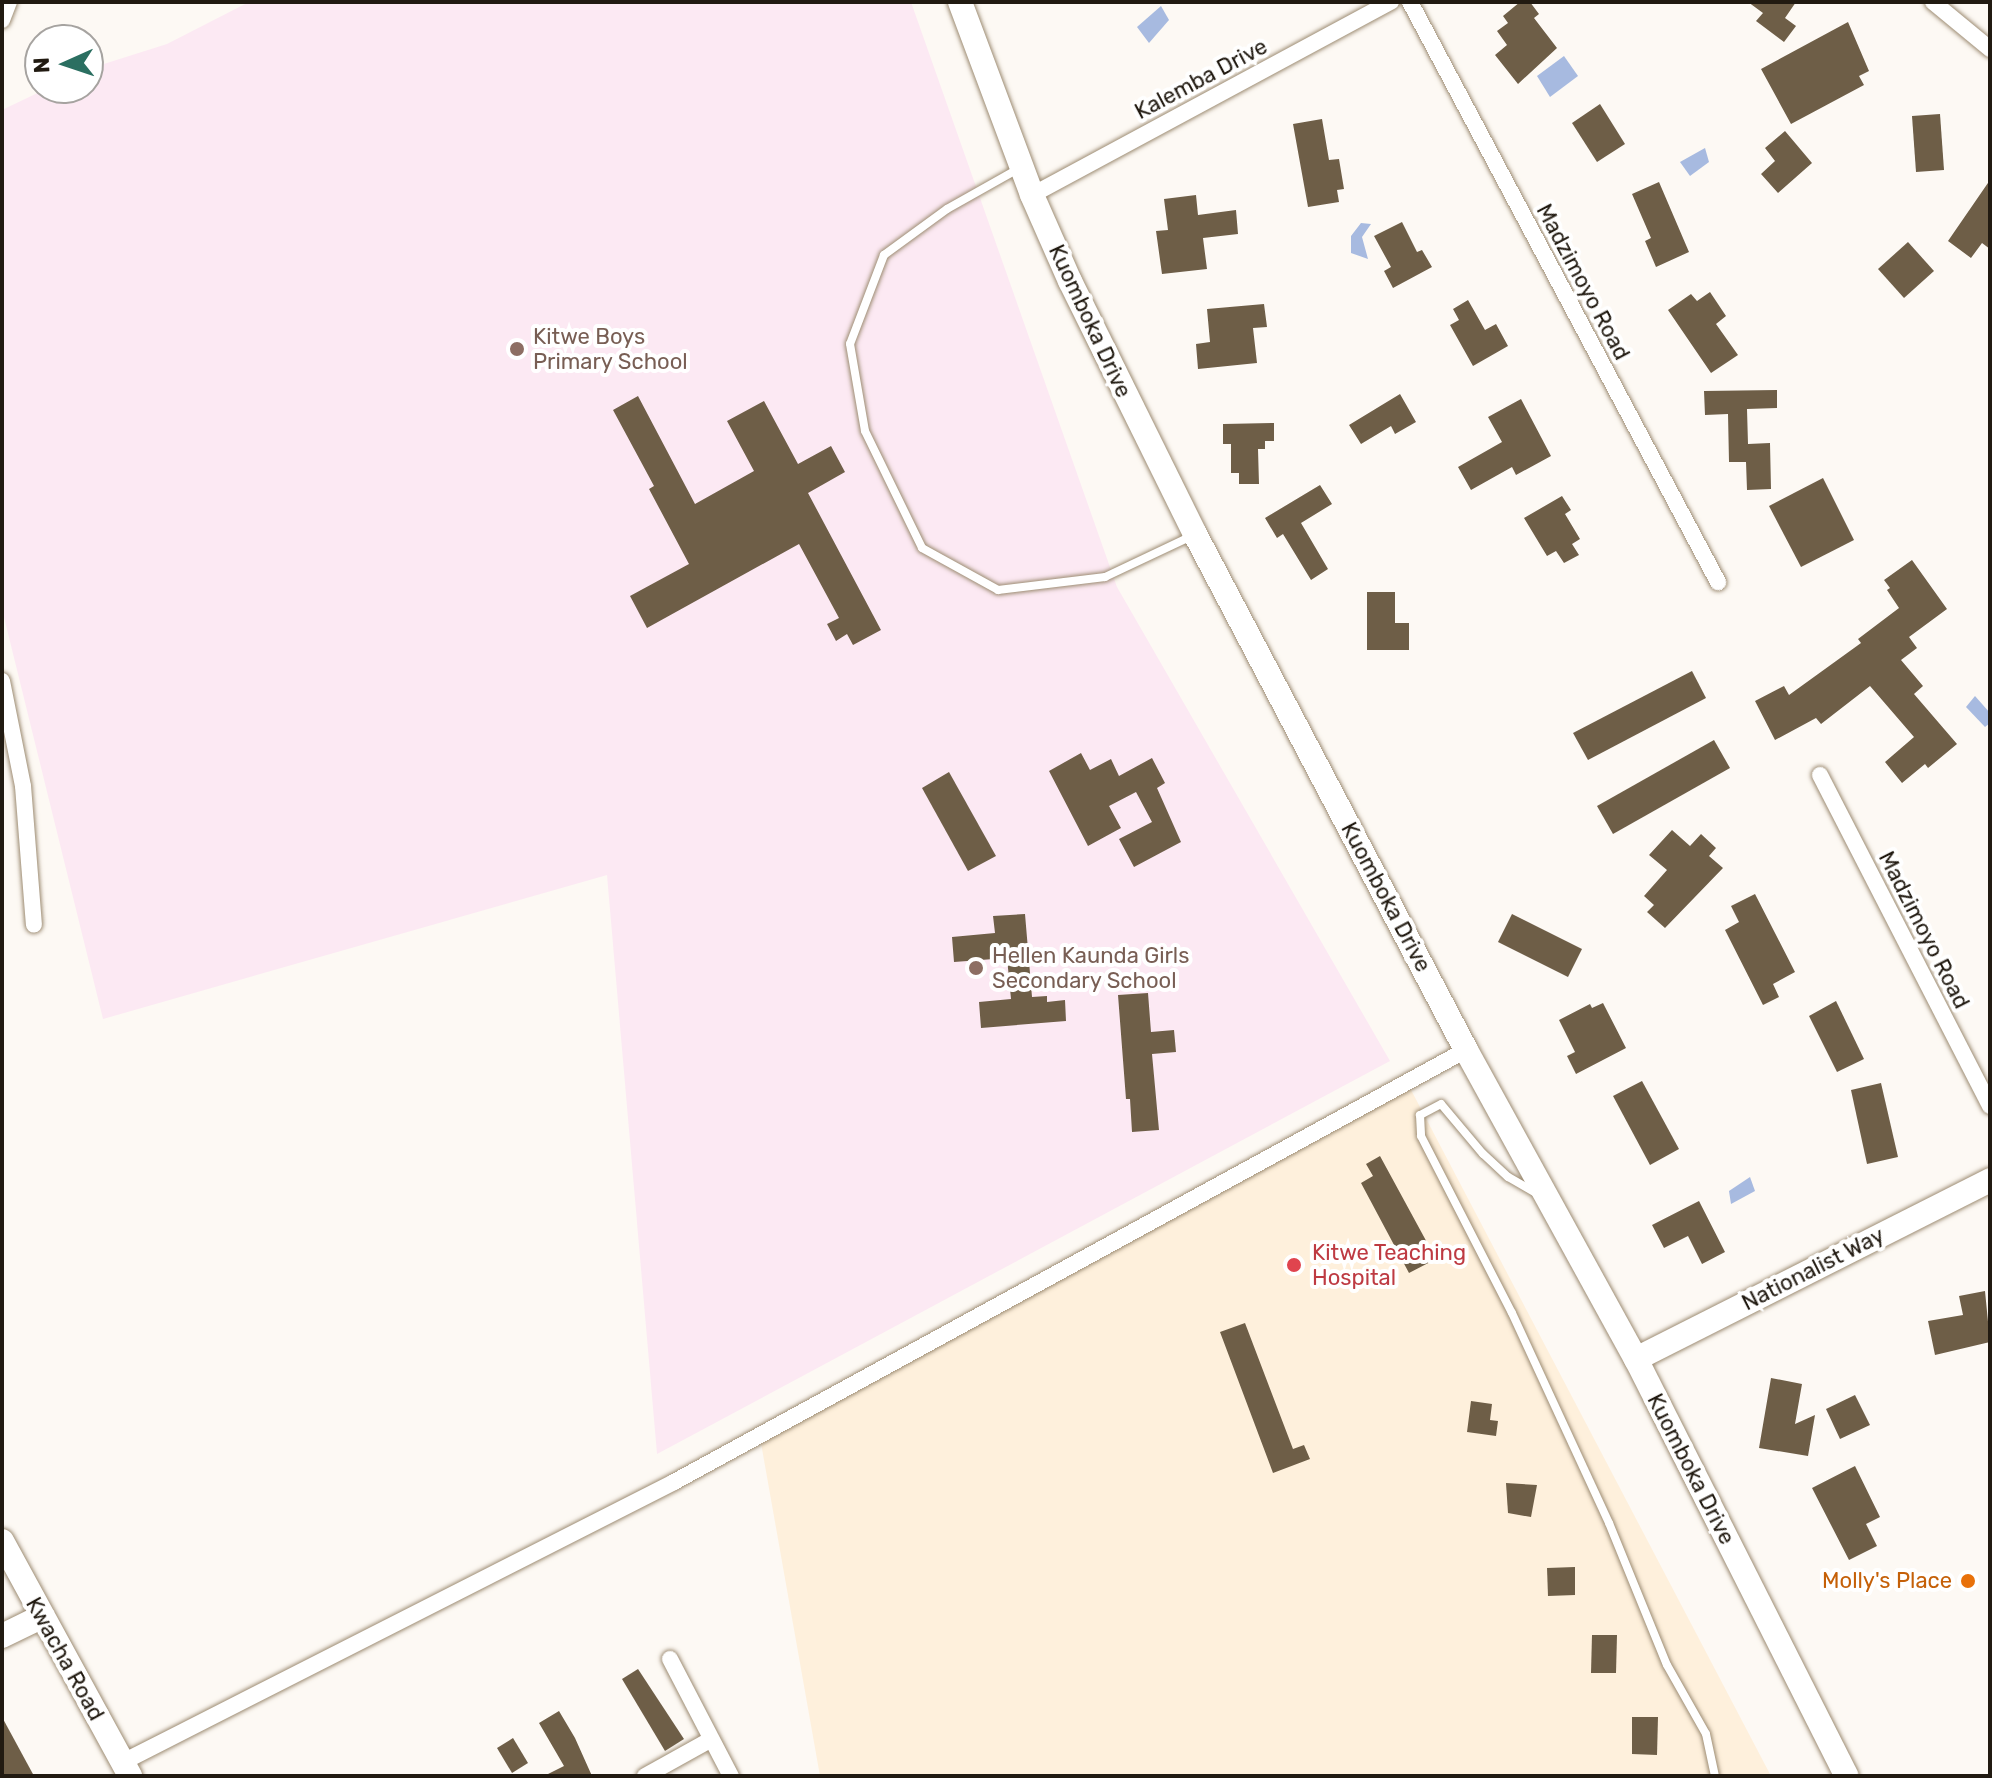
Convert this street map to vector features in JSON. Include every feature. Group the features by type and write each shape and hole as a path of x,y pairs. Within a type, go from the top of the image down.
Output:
{"main road":[{"name":"Kuomboka Drive","path":"960,2 1032,195 1077,296 1195,534 1466,1050 1636,1359 1847,1776"},
{"name":"Nationalist Way","path":"1636,1359 1990,1180"},
{"name":"Kwacha Road","path":"2,1541 126,1769"},
{"path":"2,1636 41,1617"}],"street":[{"path":"2,20 9,2"},
{"name":"Kalemba Drive","path":"1032,195 1391,2"},
{"name":"Madzimoyo Road","path":"1410,2 1718,582"},
{"path":"1933,2 1990,49"},
{"path":"2,681 23,786 34,925"},
{"name":"Madzimoyo Road","path":"1820,775 1990,1106"},
{"path":"126,1769 674,1482 1466,1050"},
{"path":"670,1659 731,1776"},
{"path":"645,1776 710,1740"}],"lane":[{"path":"1021,168 947,209 884,255 850,344 865,431 922,548 998,590 1105,577 1195,534"},
{"path":"1549,1200 1508,1177 1483,1154 1441,1104 1420,1115 1421,1136 1512,1313 1609,1523 1667,1665 1706,1734 1715,1776"}],"shaded area":[{"name":"Kitwe Boys Primary School","path":"249,2 911,2 1117,587 1390,1061 657,1454 607,875 103,1019 2,609 2,110 24,99 24,104 104,104 104,64 167,44"},
{"name":"Kitwe Teaching Hospital","path":"1410,1088 1771,1776 820,1776 761,1443"}],"water":[{"path":"1161,6 1169,20 1149,43 1137,27"},
{"path":"1564,56 1578,76 1550,97 1537,76"},
{"path":"1705,148 1709,162 1690,176 1680,162"},
{"path":"1361,223 1371,224 1362,237 1368,259 1351,253 1351,236"},
{"path":"1975,696 1990,713 1990,723 1985,727 1966,707"},
{"path":"1750,1177 1755,1191 1731,1204 1729,1191"}],"building":[{"path":"1520,2 1530,2 1539,14 1534,18 1557,48 1518,84 1495,55 1507,45 1497,31 1508,23 1503,16"},
{"path":"1748,2 1796,2 1785,18 1796,26 1784,42 1756,21 1763,13"},
{"path":"1848,22 1869,71 1859,76 1864,85 1791,124 1761,69"},
{"path":"1600,104 1625,144 1597,162 1572,123"},
{"path":"1940,114 1944,170 1916,172 1912,116"},
{"path":"1322,119 1329,160 1339,159 1344,189 1337,190 1339,202 1308,207 1293,124"},
{"path":"1785,131 1812,163 1778,193 1761,174 1775,161 1765,148"},
{"path":"1990,180 1990,249 1982,243 1971,258 1948,241"},
{"path":"1659,182 1689,252 1656,267 1645,241 1651,238 1632,194"},
{"path":"1196,195 1198,215 1236,210 1238,234 1203,238 1207,269 1162,274 1156,231 1168,230 1164,199"},
{"path":"1402,222 1417,252 1422,250 1432,267 1393,288 1384,271 1391,267 1374,236"},
{"path":"1908,242 1934,271 1904,298 1878,269"},
{"path":"1710,292 1726,316 1716,324 1738,355 1711,373 1668,310 1691,294 1697,301"},
{"path":"1468,300 1485,330 1496,324 1508,346 1473,366 1450,325 1459,320 1453,309"},
{"path":"1264,304 1267,327 1253,328 1257,363 1198,369 1196,344 1210,342 1207,309"},
{"path":"1777,390 1777,408 1747,409 1748,444 1770,443 1771,489 1747,490 1746,462 1729,462 1728,414 1705,415 1704,391"},
{"path":"1400,394 1416,422 1395,434 1391,426 1361,444 1349,425"},
{"path":"638,396 695,504 754,471 727,421 764,401 798,464 831,446 845,472 808,493 881,630 853,645 847,634 836,641 827,624 839,618 799,544 647,628 630,596 689,564 649,489 654,486 613,410"},
{"path":"1521,399 1551,456 1516,475 1512,467 1471,490 1458,467 1502,442 1488,417"},
{"path":"1274,423 1274,441 1265,441 1265,449 1258,449 1259,484 1239,484 1239,473 1231,473 1231,444 1223,444 1223,424"},
{"path":"1823,478 1854,540 1801,567 1769,506"},
{"path":"1320,485 1332,504 1301,523 1328,569 1311,580 1283,534 1277,538 1265,518"},
{"path":"1562,496 1571,510 1565,514 1580,539 1572,544 1579,555 1564,563 1556,551 1547,556 1524,518"},
{"path":"1912,560 1947,609 1909,637 1917,648 1901,660 1923,686 1914,694 1957,744 1928,768 1925,764 1902,783 1885,762 1914,737 1870,686 1821,724 1816,718 1775,740 1755,701 1784,686 1789,695 1861,643 1858,639 1899,608 1884,580"},
{"path":"1367,592 1395,592 1395,623 1409,623 1409,650 1367,650"},
{"path":"1692,671 1706,698 1588,760 1573,733"},
{"path":"1714,740 1730,768 1613,834 1597,806"},
{"path":"1081,753 1090,770 1111,759 1119,776 1152,758 1165,783 1157,788 1181,842 1134,867 1119,839 1152,822 1136,792 1109,806 1121,828 1088,846 1049,771"},
{"path":"949,772 996,856 968,871 922,788"},
{"path":"1672,830 1690,846 1701,834 1716,848 1709,856 1723,868 1665,928 1647,912 1654,905 1644,896 1667,870 1649,855"},
{"path":"1755,894 1795,972 1773,984 1779,997 1763,1005 1725,930 1739,922 1731,906"},
{"path":"1025,914 1032,997 1047,996 1047,1002 1065,1000 1066,1021 981,1028 979,1002 1011,999 1007,958 954,962 952,937 995,933 993,916"},
{"path":"1512,914 1582,949 1568,977 1498,942"},
{"path":"1148,993 1151,1032 1174,1030 1176,1052 1152,1054 1159,1130 1132,1132 1130,1099 1126,1099 1118,995"},
{"path":"1836,1001 1864,1059 1837,1072 1809,1016"},
{"path":"1603,1003 1626,1048 1576,1074 1567,1056 1575,1052 1559,1020 1590,1004 1592,1008"},
{"path":"1642,1081 1679,1149 1650,1165 1613,1096"},
{"path":"1881,1083 1898,1157 1867,1164 1851,1090"},
{"path":"1380,1156 1436,1259 1409,1273 1361,1183 1373,1176 1366,1164"},
{"path":"1699,1201 1725,1252 1702,1264 1688,1236 1664,1248 1652,1225"},
{"path":"1985,1291 1990,1342 1935,1355 1928,1321 1963,1315 1959,1296"},
{"path":"1245,1323 1293,1449 1304,1445 1310,1459 1273,1473 1220,1332"},
{"path":"1771,1378 1802,1384 1795,1424 1815,1415 1808,1456 1759,1448"},
{"path":"1855,1395 1870,1425 1840,1439 1826,1409"},
{"path":"1471,1401 1492,1404 1490,1420 1498,1421 1496,1436 1467,1432"},
{"path":"1855,1466 1880,1517 1866,1524 1877,1546 1849,1560 1812,1488"},
{"path":"1506,1483 1537,1485 1531,1517 1508,1513"},
{"path":"1575,1567 1575,1595 1548,1596 1547,1568"},
{"path":"1592,1635 1617,1635 1616,1673 1591,1673"},
{"path":"638,1669 684,1739 665,1751 622,1679"},
{"path":"559,1711 592,1776 544,1776 564,1766 539,1723"},
{"path":"2,1717 34,1776 2,1776"},
{"path":"1632,1717 1658,1717 1657,1755 1632,1754"},
{"path":"513,1738 528,1763 512,1773 497,1748"}],"place":[{"name":"Kitwe Boys Primary School","path":"517,349"},
{"name":"Hellen Kaunda Girls Secondary School","path":"976,968"},
{"name":"Kitwe Teaching Hospital","path":"1294,1265"},
{"name":"Molly's Place","path":"1968,1581"}]}
